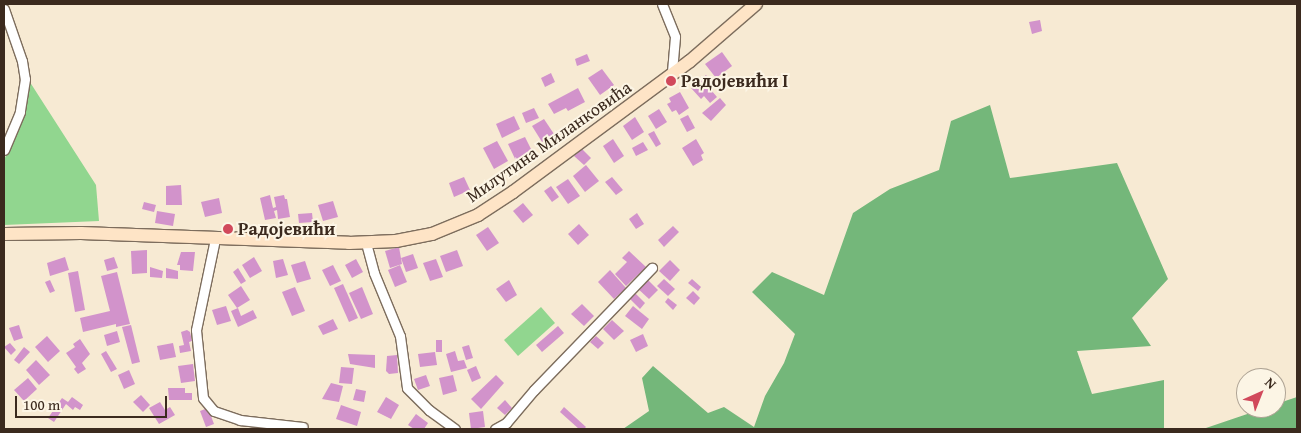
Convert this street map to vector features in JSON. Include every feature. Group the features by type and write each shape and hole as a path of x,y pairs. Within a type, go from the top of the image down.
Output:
{"main road":[{"name":"Милутина Миланковића","path":"4,234 71,233 366,243 396,242 422,237 478,215 532,178 711,44 756,4"}],"street":[{"path":"662,4 675,37 672,74"},
{"path":"4,9 22,61 24,78 20,112 4,150"},
{"path":"215,239 196,330 203,398 214,411 240,420 303,427"},
{"path":"366,243 374,273 400,336 407,388 429,410 455,429"},
{"path":"495,429 506,423 534,390 652,268"}],"green space":[{"path":"26,76 96,185 99,221 4,225 4,160 21,122"},
{"path":"990,105 1010,178 1117,163 1168,279 1132,318 1151,346 1077,351 1092,394 1164,380 1164,429 623,429 649,411 642,378 653,366 708,413 724,407 754,427 765,396 784,363 795,334 752,292 772,272 824,295 853,213 890,189 939,170 951,121"},
{"path":"541,307 555,323 518,356 504,340"},
{"path":"1297,397 1297,429 1203,429 1236,418 1286,418 1286,401"}],"building":[{"path":"1040,20 1042,31 1032,34 1029,22"},
{"path":"722,52 732,66 716,78 705,64"},
{"path":"587,54 590,61 577,66 575,59"},
{"path":"602,69 614,85 600,95 588,78"},
{"path":"551,73 555,82 545,87 541,78"},
{"path":"706,75 715,86 711,90 717,97 710,103 704,96 701,99 691,88"},
{"path":"578,88 585,102 568,111 566,108 554,114 548,104"},
{"path":"680,92 689,108 679,115 676,110 672,112 667,104 671,102 669,98"},
{"path":"720,98 726,105 711,121 702,113"},
{"path":"534,108 539,118 526,123 522,113"},
{"path":"659,109 667,122 656,129 648,116"},
{"path":"688,115 695,128 687,132 680,119"},
{"path":"514,116 520,129 502,138 496,124"},
{"path":"635,117 644,132 632,140 623,126"},
{"path":"544,119 554,134 542,142 532,126"},
{"path":"654,131 661,144 656,147 648,134"},
{"path":"525,137 534,155 517,163 508,144"},
{"path":"613,139 624,156 614,163 603,146"},
{"path":"696,139 704,153 701,155 703,160 693,166 682,148"},
{"path":"497,141 508,161 494,169 483,148"},
{"path":"643,142 648,150 636,156 632,148"},
{"path":"582,149 591,158 584,165 574,156"},
{"path":"586,165 599,181 585,192 573,176"},
{"path":"464,177 470,190 454,197 449,183"},
{"path":"612,177 623,190 616,195 605,182"},
{"path":"568,179 580,196 568,204 556,187"},
{"path":"181,185 182,205 166,205 166,186"},
{"path":"551,186 559,197 552,202 544,191"},
{"path":"270,195 273,208 276,207 274,197 284,195 285,199 287,199 290,217 278,219 277,210 274,211 276,218 265,220 260,198"},
{"path":"219,198 222,213 205,217 201,202"},
{"path":"333,201 338,217 323,221 318,205"},
{"path":"144,202 156,205 154,212 142,209"},
{"path":"523,203 533,215 523,223 513,211"},
{"path":"157,211 175,214 173,226 155,223"},
{"path":"312,213 313,222 299,223 298,214"},
{"path":"637,213 644,224 636,229 629,219"},
{"path":"579,224 589,235 578,245 568,234"},
{"path":"673,226 679,232 664,247 658,240"},
{"path":"488,227 499,243 487,251 476,235"},
{"path":"399,247 402,264 390,268 385,251"},
{"path":"147,250 147,273 132,274 131,251"},
{"path":"457,250 463,266 446,272 440,256"},
{"path":"629,251 646,267 626,286 615,274 627,262 622,258"},
{"path":"181,252 195,252 193,271 180,270 180,265 177,265"},
{"path":"413,254 418,268 406,272 401,258"},
{"path":"65,257 69,270 50,276 47,263"},
{"path":"114,257 118,268 107,271 104,260"},
{"path":"254,257 262,271 250,278 242,265"},
{"path":"283,259 288,275 276,278 273,261"},
{"path":"356,259 363,272 352,278 345,265"},
{"path":"436,259 443,277 430,281 423,263"},
{"path":"670,260 680,270 670,281 659,271"},
{"path":"305,261 311,279 297,283 291,265"},
{"path":"333,265 341,281 330,286 322,270"},
{"path":"400,265 407,282 395,287 388,270"},
{"path":"150,267 163,271 162,278 150,277"},
{"path":"166,268 178,271 178,279 166,278"},
{"path":"238,268 246,281 241,284 233,272"},
{"path":"610,270 626,288 614,299 598,282"},
{"path":"78,271 85,310 75,312 68,273"},
{"path":"117,272 130,324 116,327 116,324 83,332 80,318 110,311 101,276"},
{"path":"645,277 658,290 649,299 636,287"},
{"path":"664,279 675,289 668,296 657,286"},
{"path":"692,279 701,287 698,291 688,283"},
{"path":"50,280 55,291 50,293 45,282"},
{"path":"509,280 517,295 506,302 496,289"},
{"path":"343,284 358,318 349,322 334,288"},
{"path":"241,286 250,300 237,308 228,295"},
{"path":"295,287 305,311 292,316 282,292"},
{"path":"362,287 373,314 361,319 349,293"},
{"path":"693,291 700,298 694,305 686,298"},
{"path":"635,293 645,303 640,309 630,299"},
{"path":"668,298 677,305 673,310 665,302"},
{"path":"582,304 594,316 584,326 571,314"},
{"path":"226,306 231,321 217,325 212,310"},
{"path":"633,306 649,319 642,329 625,316"},
{"path":"238,308 241,316 253,310 257,318 238,327 231,311"},
{"path":"333,319 338,329 323,335 318,326"},
{"path":"612,320 624,331 614,340 603,329"},
{"path":"19,325 23,338 14,341 9,328"},
{"path":"131,325 140,362 132,364 122,327"},
{"path":"558,326 564,333 542,352 536,345"},
{"path":"187,330 190,332 192,341 189,342 191,351 180,353 179,346 184,345 181,332"},
{"path":"117,331 120,342 107,346 104,335"},
{"path":"643,334 648,346 636,352 630,340"},
{"path":"47,336 60,351 48,362 35,347"},
{"path":"596,336 604,343 598,349 590,342"},
{"path":"80,339 90,354 82,363 86,369 78,374 74,369 76,367 66,353 75,347 73,344"},
{"path":"436,340 442,340 442,352 436,352"},
{"path":"10,343 16,350 11,355 4,347"},
{"path":"173,343 176,357 160,360 157,346"},
{"path":"469,345 473,358 466,360 462,347"},
{"path":"24,347 30,352 19,364 14,360"},
{"path":"106,351 117,369 111,372 101,354"},
{"path":"455,351 458,361 464,360 467,368 451,372 446,354"},
{"path":"435,352 437,365 420,367 418,354"},
{"path":"348,354 375,355 375,368 350,364"},
{"path":"397,355 398,373 389,374 386,371 387,356"},
{"path":"36,360 50,375 39,385 26,370"},
{"path":"193,364 195,381 181,383 178,366"},
{"path":"476,366 481,378 472,382 467,370"},
{"path":"341,367 354,368 352,384 339,383"},
{"path":"129,370 135,384 124,389 118,375"},
{"path":"426,375 430,386 418,390 414,379"},
{"path":"453,375 457,391 443,395 439,378"},
{"path":"496,375 504,383 481,409 471,399"},
{"path":"28,378 37,389 24,401 14,390"},
{"path":"331,383 343,386 339,402 322,399"},
{"path":"168,388 185,388 185,393 192,393 192,400 169,400"},
{"path":"356,389 366,391 364,402 353,400"},
{"path":"141,395 150,405 143,412 133,402"},
{"path":"72,397 83,405 80,410 75,407 73,410 66,404 54,422 48,418 62,398 68,402"},
{"path":"386,397 399,405 391,419 377,412"},
{"path":"505,400 512,408 505,415 497,408"},
{"path":"160,402 165,410 170,407 175,415 159,424 149,408"},
{"path":"341,405 361,412 357,426 336,419"},
{"path":"564,407 586,427 584,429 579,429 560,412"},
{"path":"208,408 214,424 206,427 200,411"},
{"path":"483,411 485,427 471,429 469,413"},
{"path":"416,414 428,423 424,429 414,429 408,425"}],"place":[{"name":"Радојевићи I","path":"671,81"},
{"name":"Радојевићи","path":"228,229"}]}
